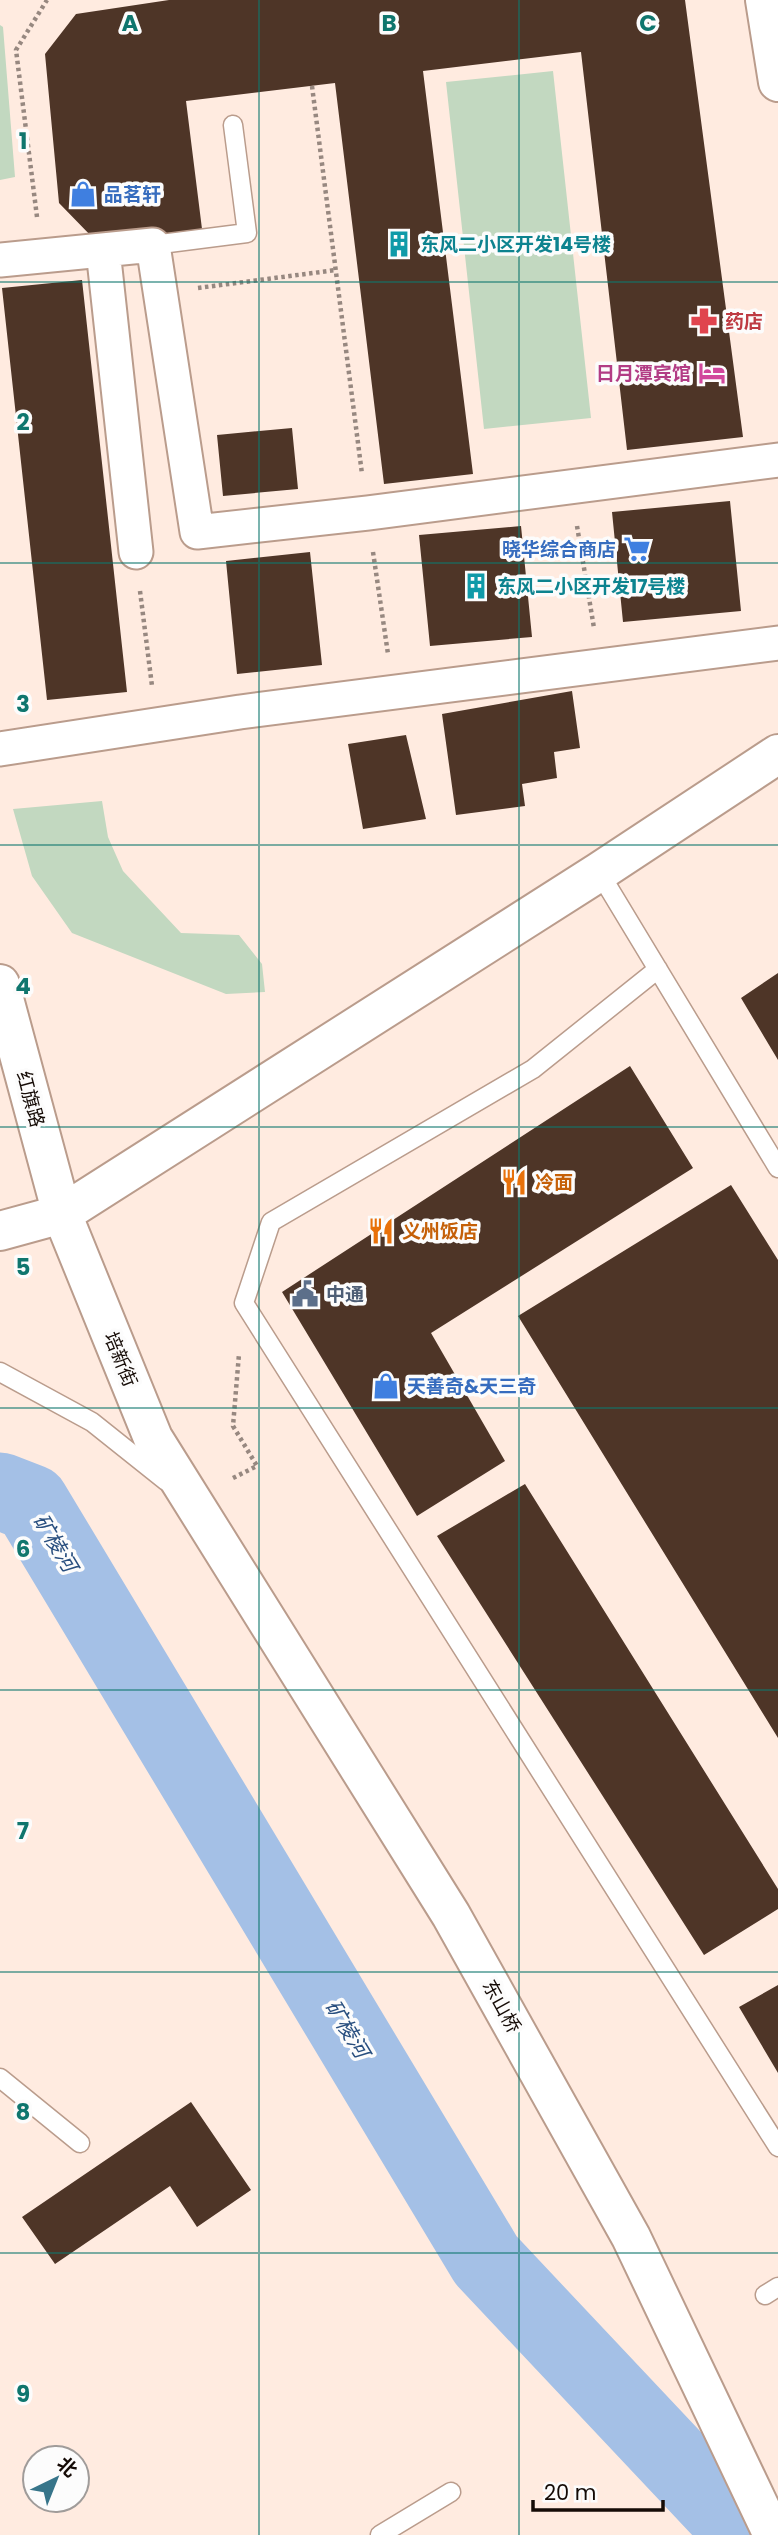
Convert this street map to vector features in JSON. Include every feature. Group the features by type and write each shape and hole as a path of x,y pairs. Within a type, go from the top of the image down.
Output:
{"main road":[{"path":"770,5 778,82"},
{"path":"0,1231 62,1213 599,872 778,754"},
{"name":"红旗路","path":"0,984 62,1213"},
{"name":"培新街","path":"62,1213 153,1438 190,1500"},
{"name":"东山桥","path":"190,1500 464,1939 631,2237 773,2535"}],"street":[{"path":"0,260 153,245 197,531 368,513 778,460"},
{"path":"103,250 136,552"},
{"path":"0,748 240,712 778,643"}],"lane":[{"path":"153,245 247,233 233,125"},
{"path":"599,872 778,1168"},
{"path":"659,969 533,1069 271,1222 244,1303 778,2147"},
{"path":"0,1372 92,1422 190,1500"},
{"path":"0,2078 80,2143"},
{"path":"380,2535 451,2492"}],"path":[{"path":"41,257 16,50 47,0"},
{"path":"312,86 360,458"},
{"path":"210,287 335,270"},
{"path":"570,487 595,636"},
{"path":"368,513 389,659"},
{"path":"142,610 156,725"},
{"path":"233,1478 257,1466 233,1426 244,1303"}],"green space":[{"path":"0,25 3,27 15,177 0,180"},
{"path":"553,71 591,418 484,429 446,82"},
{"path":"102,801 108,837 123,871 181,933 239,935 262,964 265,992 226,994 72,933 32,876 13,809"}],"building":[{"path":"169,0 685,0 743,437 627,450 581,52 423,71 473,474 384,484 335,83 186,101 202,229 105,242 94,239 59,203 45,54 76,14"},
{"path":"82,280 127,692 47,700 2,288"},
{"path":"292,428 298,489 223,496 217,435"},
{"path":"730,501 741,611 623,622 612,512"},
{"name":"东风二小区开发17号楼","path":"521,526 532,637 430,646 419,535"},
{"path":"310,552 322,665 237,674 226,561"},
{"path":"572,691 580,748 554,752 557,778 522,784 525,806 456,815 442,714"},
{"path":"406,735 426,819 363,829 348,744"},
{"path":"778,973 778,1060 741,998"},
{"path":"630,1066 693,1168 431,1333 505,1461 417,1516 282,1292"},
{"path":"731,1185 778,1260 778,1738 518,1316"},
{"path":"525,1484 778,1889 778,1909 704,1955 437,1536"},
{"path":"778,1985 778,2073 739,2007"},
{"path":"191,2102 251,2190 197,2227 170,2186 55,2264 22,2217"}],"waterway":[{"name":"矿棱河","path":"0,1491 31,1503 486,2260 745,2535"}],"place":[{"name":"品茗轩","path":"83,194"},
{"name":"东风二小区开发14号楼","path":"399,244"},
{"name":"药店","path":"704,321"},
{"name":"日月潭宾馆","path":"712,373"},
{"name":"晓华综合商店","path":"637,549"},
{"name":"东风二小区开发17号楼","path":"476,586"},
{"name":"冷面","path":"514,1182"},
{"name":"义州饭店","path":"381,1231"},
{"name":"中通","path":"305,1294"},
{"name":"天善奇&天三奇","path":"386,1386"}]}
